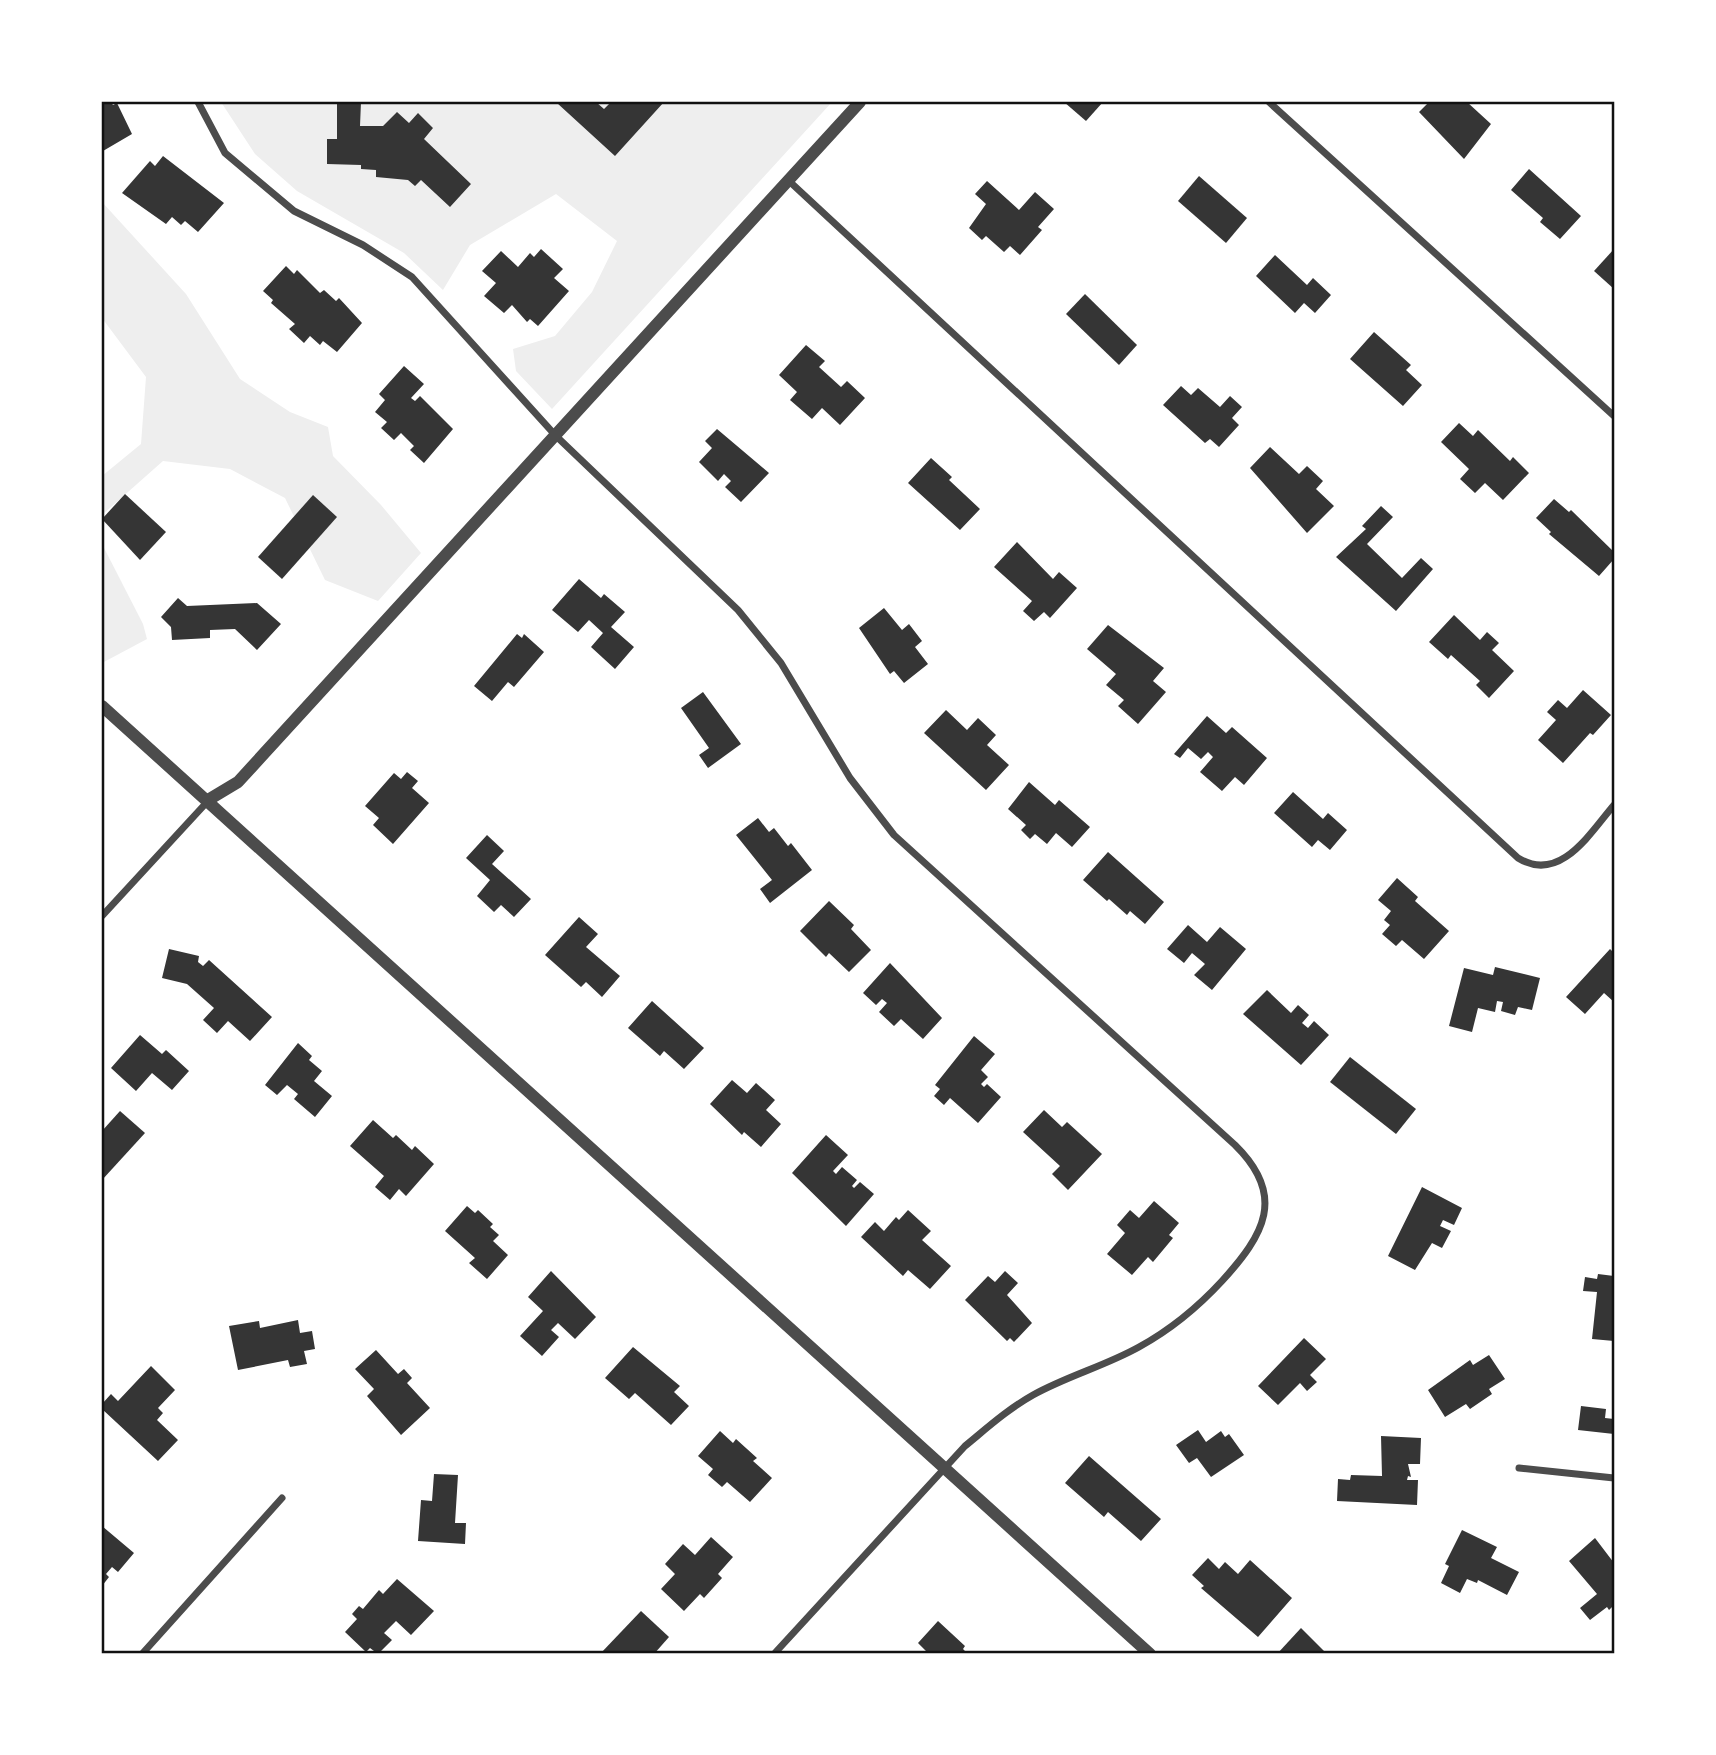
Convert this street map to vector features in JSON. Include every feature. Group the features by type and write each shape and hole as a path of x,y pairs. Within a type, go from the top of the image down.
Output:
{"street":[{"path":"198,102 225,153 295,211 363,245 411,277 556,436 717,588 751,624 792,680 850,778 894,835 1236,1144 1257,1171 1264,1199 1264,1219 1255,1242 1203,1301 1139,1347 1030,1397 988,1426 945,1468 774,1654"},
{"path":"102,916 208,800 238,782 860,102"},
{"path":"1269,102 1615,416"},
{"path":"789,181 1515,855 1542,866 1565,860 1615,805"},
{"path":"102,706 1150,1654"},
{"path":"1519,1468 1615,1478"},
{"path":"142,1654 282,1498"}],"shaded area":[{"path":"221,102 832,102 552,409 516,371 513,349 555,336 592,292 617,241 556,194 470,245 443,290 404,253 297,191 255,154"},
{"path":"102,202 186,294 240,379 290,412 328,427 333,456 381,505 421,553 378,601 325,580 285,498 230,469 163,461 102,515 102,476 141,444 146,377 102,318"},
{"path":"102,544 143,624 147,639 102,663"}],"building":[{"path":"102,102 111,102 113,105 117,103 132,134 103,151"},
{"path":"337,102 361,102 360,126 383,126 397,112 409,123 418,113 433,128 424,139 471,184 450,207 421,180 415,186 408,180 376,177 376,170 361,169 361,165 327,164 327,139 337,139"},
{"path":"558,102 596,102 604,109 611,102 664,102 615,156"},
{"path":"1064,102 1103,102 1086,121"},
{"path":"1429,102 1467,102 1491,124 1464,159 1419,112"},
{"path":"163,156 224,203 198,232 185,221 181,225 172,217 166,224 122,193 150,161 155,166"},
{"path":"1529,169 1581,216 1560,239 1540,222 1543,218 1511,190"},
{"path":"1199,176 1247,218 1226,243 1178,201"},
{"path":"987,181 1019,210 1035,192 1054,209 1038,227 1042,230 1020,255 1010,246 1004,252 986,236 982,240 969,228 986,204 975,194"},
{"path":"541,249 563,269 554,278 569,291 538,326 530,319 527,322 512,305 504,313 484,296 496,283 482,271 501,251 518,267 530,253 534,257"},
{"path":"1614,249 1614,289 1594,271"},
{"path":"1275,255 1307,285 1313,278 1331,295 1315,313 1304,303 1295,313 1256,276"},
{"path":"286,266 294,274 297,270 320,293 324,290 336,301 339,298 362,323 337,352 323,341 320,345 310,336 304,343 289,329 295,324 271,303 273,300 263,291"},
{"path":"1085,294 1137,345 1119,365 1066,314"},
{"path":"1374,332 1411,365 1406,370 1422,385 1403,406 1350,359"},
{"path":"806,345 825,361 819,367 841,387 847,381 865,398 840,425 822,408 812,419 790,400 797,392 779,375"},
{"path":"404,366 424,384 411,398 415,401 420,396 453,429 424,463 410,450 414,446 401,433 394,440 381,428 387,422 375,412 385,400 379,394"},
{"path":"1181,386 1191,395 1198,388 1220,407 1230,396 1242,407 1232,418 1239,425 1219,447 1210,439 1205,443 1163,405"},
{"path":"1459,423 1473,436 1478,430 1510,461 1513,457 1529,473 1503,500 1485,483 1475,493 1460,479 1469,469 1441,442"},
{"path":"717,429 769,473 741,502 725,487 731,481 724,474 718,481 699,462 712,448 705,441"},
{"path":"1270,447 1299,474 1307,466 1323,481 1316,489 1334,506 1307,533 1250,468"},
{"path":"931,458 952,477 949,480 980,509 960,530 908,483"},
{"path":"125,494 166,532 140,560 102,519"},
{"path":"313,495 337,517 282,579 258,557"},
{"path":"1554,499 1569,512 1571,510 1614,552 1614,559 1599,576 1549,534 1551,532 1536,518"},
{"path":"1381,506 1393,517 1367,544 1402,578 1421,558 1433,569 1396,611 1336,557 1366,529 1362,526"},
{"path":"1017,542 1053,579 1059,572 1077,588 1050,618 1044,612 1034,621 1023,611 1032,601 994,567"},
{"path":"579,579 601,598 604,594 625,612 611,627 634,647 615,669 591,647 603,633 589,620 578,632 552,610"},
{"path":"178,598 187,606 257,603 281,624 257,650 235,629 210,630 210,638 172,640 171,627 161,617"},
{"path":"884,608 902,630 909,624 922,641 915,647 928,664 904,683 894,671 890,674 859,628"},
{"path":"1454,615 1480,640 1487,632 1499,643 1492,650 1514,671 1489,698 1476,685 1480,681 1451,655 1448,659 1429,642"},
{"path":"1108,625 1164,668 1153,681 1166,692 1138,724 1118,706 1124,700 1106,685 1116,674 1087,649"},
{"path":"517,634 522,638 524,634 544,652 514,687 508,682 492,701 474,686"},
{"path":"1583,690 1611,715 1593,735 1590,733 1563,763 1538,740 1556,720 1547,712 1558,700 1567,708"},
{"path":"703,692 741,744 708,768 699,755 709,748 681,708"},
{"path":"946,710 967,730 978,718 996,735 987,745 1009,765 986,790 924,733"},
{"path":"1207,716 1226,733 1232,727 1267,758 1244,785 1235,777 1222,791 1200,772 1213,757 1208,752 1201,759 1188,748 1180,758 1174,754"},
{"path":"407,772 418,781 412,788 429,803 393,844 373,825 379,818 365,806 394,773 401,779"},
{"path":"1029,782 1055,805 1059,800 1090,827 1072,847 1056,833 1047,844 1035,834 1030,839 1021,830 1026,825 1008,809"},
{"path":"1293,792 1323,819 1328,813 1347,830 1330,850 1318,840 1312,847 1274,813"},
{"path":"758,818 769,832 774,828 788,846 791,843 812,870 770,903 760,889 772,880 736,835"},
{"path":"487,835 504,851 492,864 531,899 514,917 501,905 494,912 477,896 490,880 466,858"},
{"path":"1108,852 1164,902 1145,924 1130,911 1127,915 1109,899 1107,901 1083,880"},
{"path":"1397,878 1418,897 1415,901 1449,931 1424,959 1402,940 1396,946 1382,934 1390,925 1384,920 1391,911 1378,900"},
{"path":"829,901 854,925 851,929 871,950 849,972 829,953 826,957 800,931"},
{"path":"579,917 598,934 586,947 620,976 602,997 586,982 581,987 545,955"},
{"path":"1188,925 1207,942 1220,927 1246,949 1212,990 1194,975 1205,964 1192,953 1184,963 1167,949"},
{"path":"169,949 199,956 198,962 203,966 209,960 272,1017 250,1041 228,1021 217,1033 203,1020 214,1008 187,984 162,978"},
{"path":"1610,949 1614,953 1614,1002 1604,993 1585,1014 1566,997"},
{"path":"890,963 942,1018 923,1039 901,1019 894,1026 879,1012 887,1003 882,999 876,1005 863,993"},
{"path":"1495,967 1540,978 1532,1010 1518,1007 1515,1015 1501,1011 1503,1002 1497,1001 1495,1012 1478,1008 1472,1032 1449,1026 1464,968 1493,975"},
{"path":"1267,990 1291,1013 1298,1005 1309,1015 1302,1023 1308,1028 1314,1021 1329,1035 1301,1065 1243,1014"},
{"path":"652,1001 704,1048 684,1069 664,1051 660,1056 628,1028"},
{"path":"140,1035 162,1054 166,1050 189,1071 172,1090 152,1073 136,1091 111,1068"},
{"path":"974,1036 995,1054 981,1070 988,1077 981,1084 984,1087 987,1084 1001,1097 978,1123 950,1098 944,1105 934,1096 940,1089 935,1085"},
{"path":"298,1043 312,1056 309,1060 322,1071 314,1081 332,1096 315,1117 294,1099 298,1094 287,1085 277,1095 265,1085"},
{"path":"1350,1057 1416,1109 1396,1134 1330,1082"},
{"path":"732,1080 747,1093 756,1083 775,1100 766,1110 781,1124 761,1147 744,1132 742,1135 710,1104"},
{"path":"1044,1110 1062,1127 1067,1122 1102,1154 1068,1190 1052,1174 1060,1166 1023,1132"},
{"path":"120,1111 145,1133 102,1180 102,1131"},
{"path":"373,1120 393,1138 396,1135 412,1150 415,1146 434,1164 406,1196 399,1189 390,1200 375,1187 384,1176 350,1146"},
{"path":"826,1135 848,1155 833,1171 836,1174 842,1167 857,1180 852,1186 854,1188 860,1182 874,1194 846,1226 792,1173"},
{"path":"1422,1187 1462,1208 1454,1225 1443,1220 1440,1226 1451,1231 1442,1248 1432,1243 1415,1270 1388,1256"},
{"path":"1154,1201 1179,1223 1169,1235 1173,1238 1153,1262 1148,1257 1132,1275 1107,1254 1125,1233 1117,1225 1130,1210 1139,1218"},
{"path":"467,1206 475,1213 478,1210 493,1224 490,1227 499,1235 493,1241 508,1255 487,1279 469,1263 475,1258 445,1231"},
{"path":"908,1210 931,1231 922,1240 951,1266 930,1289 908,1270 903,1276 861,1237 875,1222 884,1231 896,1217 899,1220"},
{"path":"551,1271 596,1317 575,1339 558,1323 551,1330 559,1337 542,1356 520,1336 543,1311 528,1297"},
{"path":"1005,1271 1018,1283 1007,1295 1032,1323 1014,1342 1010,1338 1007,1341 965,1300 988,1276 995,1282"},
{"path":"1598,1274 1614,1276 1614,1341 1592,1339 1597,1292 1583,1291 1585,1277 1597,1279"},
{"path":"298,1320 300,1333 312,1331 315,1349 304,1351 307,1364 290,1367 288,1360 238,1370 229,1326 259,1321 260,1328"},
{"path":"1304,1338 1326,1359 1310,1375 1317,1382 1307,1391 1300,1383 1278,1405 1258,1386"},
{"path":"633,1347 680,1386 674,1392 689,1406 671,1425 635,1393 629,1399 605,1378"},
{"path":"376,1350 398,1374 404,1369 412,1378 407,1383 430,1408 401,1435 367,1396 374,1389 355,1369"},
{"path":"1489,1355 1505,1379 1489,1389 1492,1394 1470,1409 1466,1404 1445,1417 1428,1390 1470,1360 1473,1365"},
{"path":"151,1366 175,1390 158,1408 163,1413 157,1420 178,1440 158,1461 102,1409 102,1404 111,1394 118,1401"},
{"path":"1581,1406 1606,1409 1605,1418 1614,1419 1614,1434 1578,1430"},
{"path":"1198,1430 1206,1442 1221,1431 1225,1437 1229,1434 1244,1455 1211,1477 1197,1458 1189,1463 1176,1445"},
{"path":"720,1431 733,1443 736,1439 757,1458 753,1461 772,1478 750,1502 727,1482 722,1487 708,1475 713,1469 698,1456"},
{"path":"1381,1436 1421,1438 1420,1464 1408,1464 1411,1477 1408,1476 1407,1480 1418,1480 1417,1505 1337,1501 1338,1479 1350,1480 1351,1475 1382,1476"},
{"path":"1089,1456 1161,1519 1141,1541 1108,1512 1104,1517 1065,1483"},
{"path":"434,1474 458,1475 455,1523 466,1523 465,1544 418,1541 421,1500 432,1501"},
{"path":"102,1526 134,1553 118,1572 112,1567 102,1586"},
{"path":"1462,1530 1497,1547 1491,1558 1519,1572 1507,1595 1478,1580 1477,1583 1467,1579 1460,1593 1441,1583 1449,1566 1445,1564"},
{"path":"711,1537 733,1557 718,1574 722,1578 704,1598 700,1594 684,1611 661,1589 675,1574 665,1564 683,1544 695,1555"},
{"path":"1595,1538 1614,1563 1614,1605 1590,1620 1580,1608 1597,1594 1569,1561"},
{"path":"1208,1558 1219,1569 1225,1562 1238,1574 1250,1560 1292,1598 1258,1637 1201,1588 1204,1586 1192,1575"},
{"path":"397,1579 434,1611 411,1635 396,1621 384,1633 392,1640 378,1654 370,1648 366,1652 345,1632 357,1619 352,1614 359,1606 363,1609 379,1590 383,1594"},
{"path":"641,1611 669,1637 654,1654 600,1654"},
{"path":"938,1621 965,1646 963,1649 968,1654 929,1654 918,1643"},
{"path":"1301,1628 1327,1654 1277,1654"}]}
